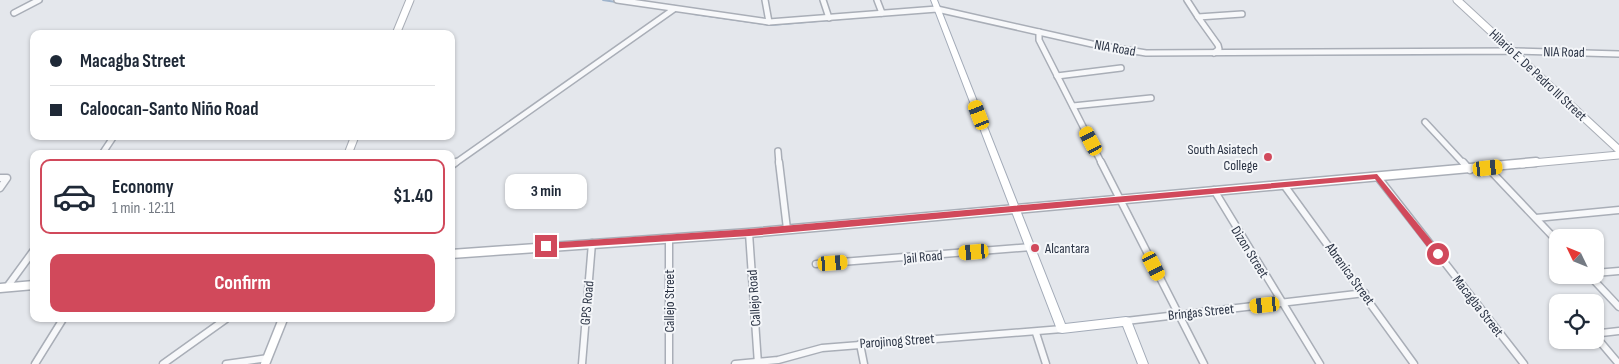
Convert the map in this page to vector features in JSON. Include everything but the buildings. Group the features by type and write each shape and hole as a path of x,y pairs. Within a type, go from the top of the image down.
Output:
{"main road":[{"path":"936,4 1062,329 1126,321 1143,364"}],"street":[{"path":"14,13 39,0"},
{"path":"398,30 410,0"},
{"name":"NIA Road","path":"617,0 769,22 882,13 936,4 1039,33 1132,52 1514,51 1619,54"},
{"path":"765,0 769,22"},
{"path":"823,0 829,18"},
{"path":"877,0 882,13"},
{"path":"1187,0 1218,45 1219,49 1214,53"},
{"name":"Hilario E. De Pedro III Street","path":"1457,0 1619,150"},
{"path":"455,163 674,9"},
{"path":"1198,17 1242,14"},
{"path":"1039,33 1039,40 1204,364"},
{"path":"1057,76 1121,68"},
{"path":"1073,106 1151,98"},
{"path":"1425,122 1470,170"},
{"path":"778,151 787,229"},
{"path":"455,254 592,242 749,233 1016,208 1121,201 1214,190 1470,170 1619,155"},
{"path":"1488,168 1549,232"},
{"name":"Macagba Street","path":"1377,176 1524,364"},
{"path":"0,178 7,178 0,188"},
{"name":"Abrenica Street","path":"1284,185 1414,364"},
{"name":"Dizon Street","path":"1214,190 1320,364"},
{"path":"1536,218 1619,210"},
{"name":"Callejo Road","path":"749,233 758,363"},
{"name":"Callejo Street","path":"669,238 669,364"},
{"name":"GPS Road","path":"582,364 592,242"},
{"name":"Jail Road","path":"816,264 1031,247"},
{"path":"4,287 30,255"},
{"path":"1604,272 1619,270"},
{"path":"1597,284 1619,307"},
{"path":"4,287 30,285"},
{"name":"Bringas Street","path":"1126,321 1365,294"},
{"path":"35,364 61,322"},
{"path":"162,364 222,322"},
{"path":"226,364 266,361 281,322"},
{"name":"Parojinog Street","path":"734,364 792,358 822,348 1036,333 1062,329"},
{"path":"1619,331 1601,333 1597,338 1619,364"},
{"path":"1036,333 1046,364"},
{"path":"860,344 864,364"}],"waterway":[{"path":"603,0 616,2"},
{"path":"694,14 771,25 865,17"},
{"path":"1124,52 1142,55"},
{"path":"1204,55 1512,54"},
{"path":"1524,54 1539,54"}],"place":[{"name":"South Asiatech College","path":"1268,157"},
{"name":"Alcantara","path":"1035,248"}],"route":[{"path":"546,246 749,233 1016,208 1121,201 1214,190 1377,176 1438,254"}]}
